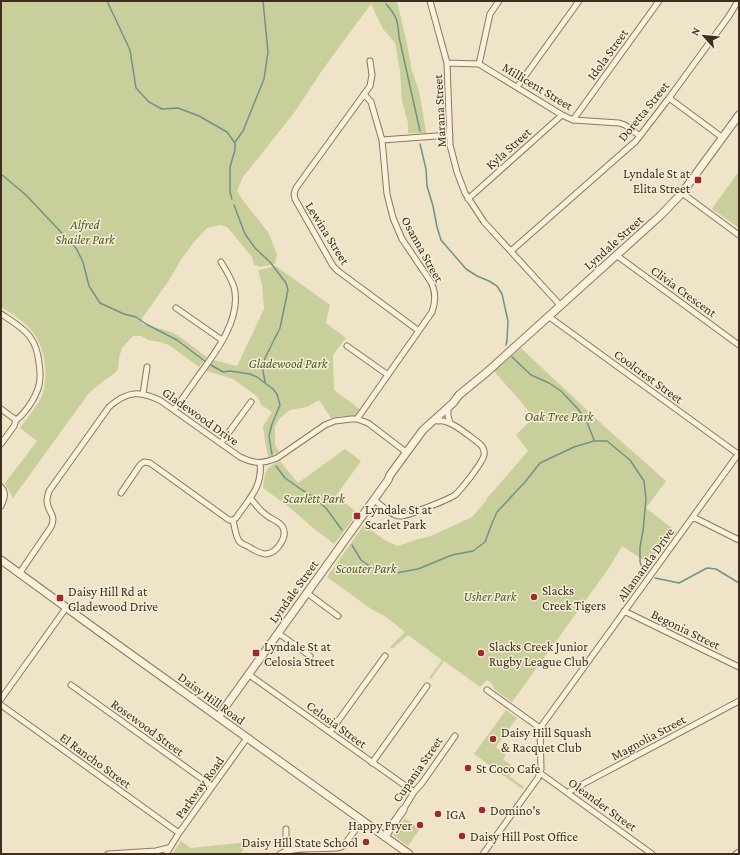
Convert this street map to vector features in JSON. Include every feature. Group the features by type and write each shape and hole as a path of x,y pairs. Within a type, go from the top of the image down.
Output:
{"street":[{"name":"Marana Street","path":"430,1 447,63 450,145 457,172 465,193 484,222 560,305"},
{"path":"479,64 490,14 499,1"},
{"path":"517,87 579,1"},
{"name":"Idola Street","path":"573,120 659,1"},
{"name":"Doretta Street","path":"511,251 636,141 729,16 737,1"},
{"name":"Lewina Street","path":"370,61 372,75 370,86 296,188 294,194 295,199 333,266 418,330"},
{"name":"Millicent Street","path":"447,63 479,64 562,115 573,120 619,123 625,125 640,136"},
{"name":"Osanna Street","path":"357,419 432,312 435,304 434,288 402,239 393,218 387,194 382,140 371,102 364,94"},
{"path":"669,98 723,138"},
{"name":"Kyla Street","path":"468,199 562,115"},
{"name":"Lyndale Street","path":"408,453 427,425 661,215 682,193 739,115"},
{"path":"382,140 450,135"},
{"path":"682,193 739,235"},
{"name":"Clivia Crescent","path":"616,255 739,345"},
{"path":"174,410 216,352 228,329 233,314 235,300 234,288 230,277 221,262"},
{"path":"176,308 222,340"},
{"path":"1,314 25,331 29,336 37,350 41,372 40,384 34,398 21,417 16,420 14,426 1,444"},
{"name":"Coolcrest Street","path":"548,316 739,453"},
{"path":"347,346 388,375"},
{"path":"144,394 147,367"},
{"name":"Lyndale Street","path":"218,717 374,500 390,475 428,429 486,372"},
{"name":"Gladewood Drive","path":"19,574 54,522 53,516 48,507 47,500 49,491 110,407 117,400 136,393 153,397 161,401 240,457 250,462 260,463"},
{"path":"221,443 251,402"},
{"path":"1,409 16,420"},
{"path":"448,411 450,423"},
{"path":"233,520 250,498 258,484 261,469 260,463 269,462 277,458 325,425 335,420 357,419 368,423 408,453"},
{"path":"374,500 395,515 404,516 448,499 459,491 482,460 485,454 484,448 450,423 443,420 438,420"},
{"name":"Allamanda Drive","path":"540,728 739,453"},
{"path":"120,493 140,465 144,462 150,463 229,520 233,520"},
{"path":"1,506 5,496 2,488"},
{"path":"233,520 237,537 243,544 261,554 267,554 277,548 283,539 285,532 282,526 279,522 264,514 250,498"},
{"path":"693,517 739,540"},
{"name":"Daisy Hill Road","path":"1,560 409,854"},
{"path":"307,593 338,616"},
{"path":"1,699 66,608"},
{"name":"Begonia Street","path":"624,611 739,667"},
{"path":"278,633 310,656"},
{"path":"330,732 385,656"},
{"name":"Celosia Street","path":"248,674 414,792"},
{"name":"Rosewood Street","path":"71,685 212,786"},
{"path":"372,763 427,686"},
{"path":"484,854 538,778 541,759 540,728 487,690"},
{"name":"Magnolia Street","path":"568,792 739,701"},
{"name":"El Rancho Street","path":"1,705 179,833"},
{"name":"Cupania Street","path":"385,837 414,792 455,736"},
{"name":"Parkway Road","path":"166,854 168,848 247,738"},
{"name":"Oleander Street","path":"540,773 652,854"},
{"path":"280,854 286,851 341,847 362,821"},
{"path":"286,829 286,851"},
{"path":"108,854 156,851 168,848"}],"green space":[{"name":"Alfred Shailer Park","path":"1,1 397,1 412,71 419,91 426,133 408,133 408,123 402,101 400,72 395,43 383,29 371,4 323,69 294,113 243,177 237,191 268,232 277,254 275,264 260,267 254,265 252,257 227,227 220,225 207,228 180,261 170,279 143,317 141,323 176,334 207,357 199,367 169,345 148,340 141,336 133,336 122,348 118,369 89,393 13,498 5,483 37,441 20,428 41,398 46,375 42,351 33,332 21,320 1,307"},
{"path":"739,171 739,228 712,209"},
{"name":"Gladewood Park","path":"276,266 330,305 326,323 346,338 333,355 334,390 361,410 357,416 341,416 331,418 319,400 307,407 290,410 280,418 275,426 275,444 279,452 268,457 263,426 272,412 261,405 258,397 233,379 203,370 210,359 237,366 264,309 262,285 258,270"},
{"name":"Usher Park","path":"521,348 604,426 666,481 646,508 673,529 648,563 622,546 609,568 512,702 495,690 492,684 487,680 480,687 444,661 431,679 429,678 442,660 408,635 392,649 390,647 405,632 386,617 371,609 327,577 364,525 386,541 398,546 431,536 472,517 486,501 528,451 516,435 534,417 494,371"},
{"name":"Scarlett Park","path":"345,449 361,461 336,496 358,513 334,544 263,488 266,471 280,461 298,483"},
{"path":"506,710 517,718 496,747 506,755 503,759 515,768 509,776 524,787 522,789 474,754"},
{"path":"405,818 420,829 408,846 393,835"},
{"path":"181,841 191,848 249,842 240,854 172,854"}],"waterway":[{"path":"107,1 130,50 136,88 149,102 162,109 178,108 199,116 227,132 235,143 235,150 230,167 230,192 232,199"},
{"path":"235,142 243,131 264,79 268,52 263,1"},
{"path":"386,4 395,15 420,131"},
{"path":"420,144 426,169 427,186 441,240 466,269 497,286 502,294 508,321 506,345"},
{"path":"1,174 26,195 76,248 83,262 89,286 100,303 124,314 136,317 146,324 177,340 206,362"},
{"path":"234,205 245,234 255,248 270,262 286,283 288,290 280,328 265,358 263,371 265,382"},
{"path":"512,357 531,375 549,383 561,391 578,409 587,422 594,440"},
{"path":"211,365 223,372 230,371 250,374 257,377 273,389 277,394 280,405 269,436 272,455"},
{"path":"352,545 361,560 371,567 396,573 418,569 452,555 473,551 485,542 497,512 525,482 540,463 574,447 594,441 607,441 630,460 644,481 646,499 640,547 640,562 643,570 646,572"},
{"path":"276,466 285,478 312,496 326,508 342,530"},
{"path":"655,578 679,583 707,568 716,569 739,583"}],"place":[{"name":"Lyndale St at Elita Street","path":"698,180"},
{"name":"Lyndale St at Scarlet Park","path":"357,516"},
{"name":"Slacks Creek Tigers","path":"534,597"},
{"name":"Daisy Hill Rd at Gladewood Drive","path":"60,598"},
{"name":"Lyndale St at Celosia Street","path":"256,653"},
{"name":"Slacks Creek Junior Rugby League Club","path":"481,653"},
{"name":"Daisy Hill Squash & Racquet Club","path":"493,739"},
{"name":"St Coco Cafe","path":"468,768"},
{"name":"Domino's","path":"482,810"},
{"name":"IGA","path":"438,814"},
{"name":"Happy Fryer","path":"420,825"},
{"name":"Daisy Hill Post Office","path":"462,836"},
{"name":"Daisy Hill State School","path":"366,842"}],"park label":[{"name":"Oak Tree Park","path":"559,416"},
{"name":"Scouter Park","path":"366,568"}]}
